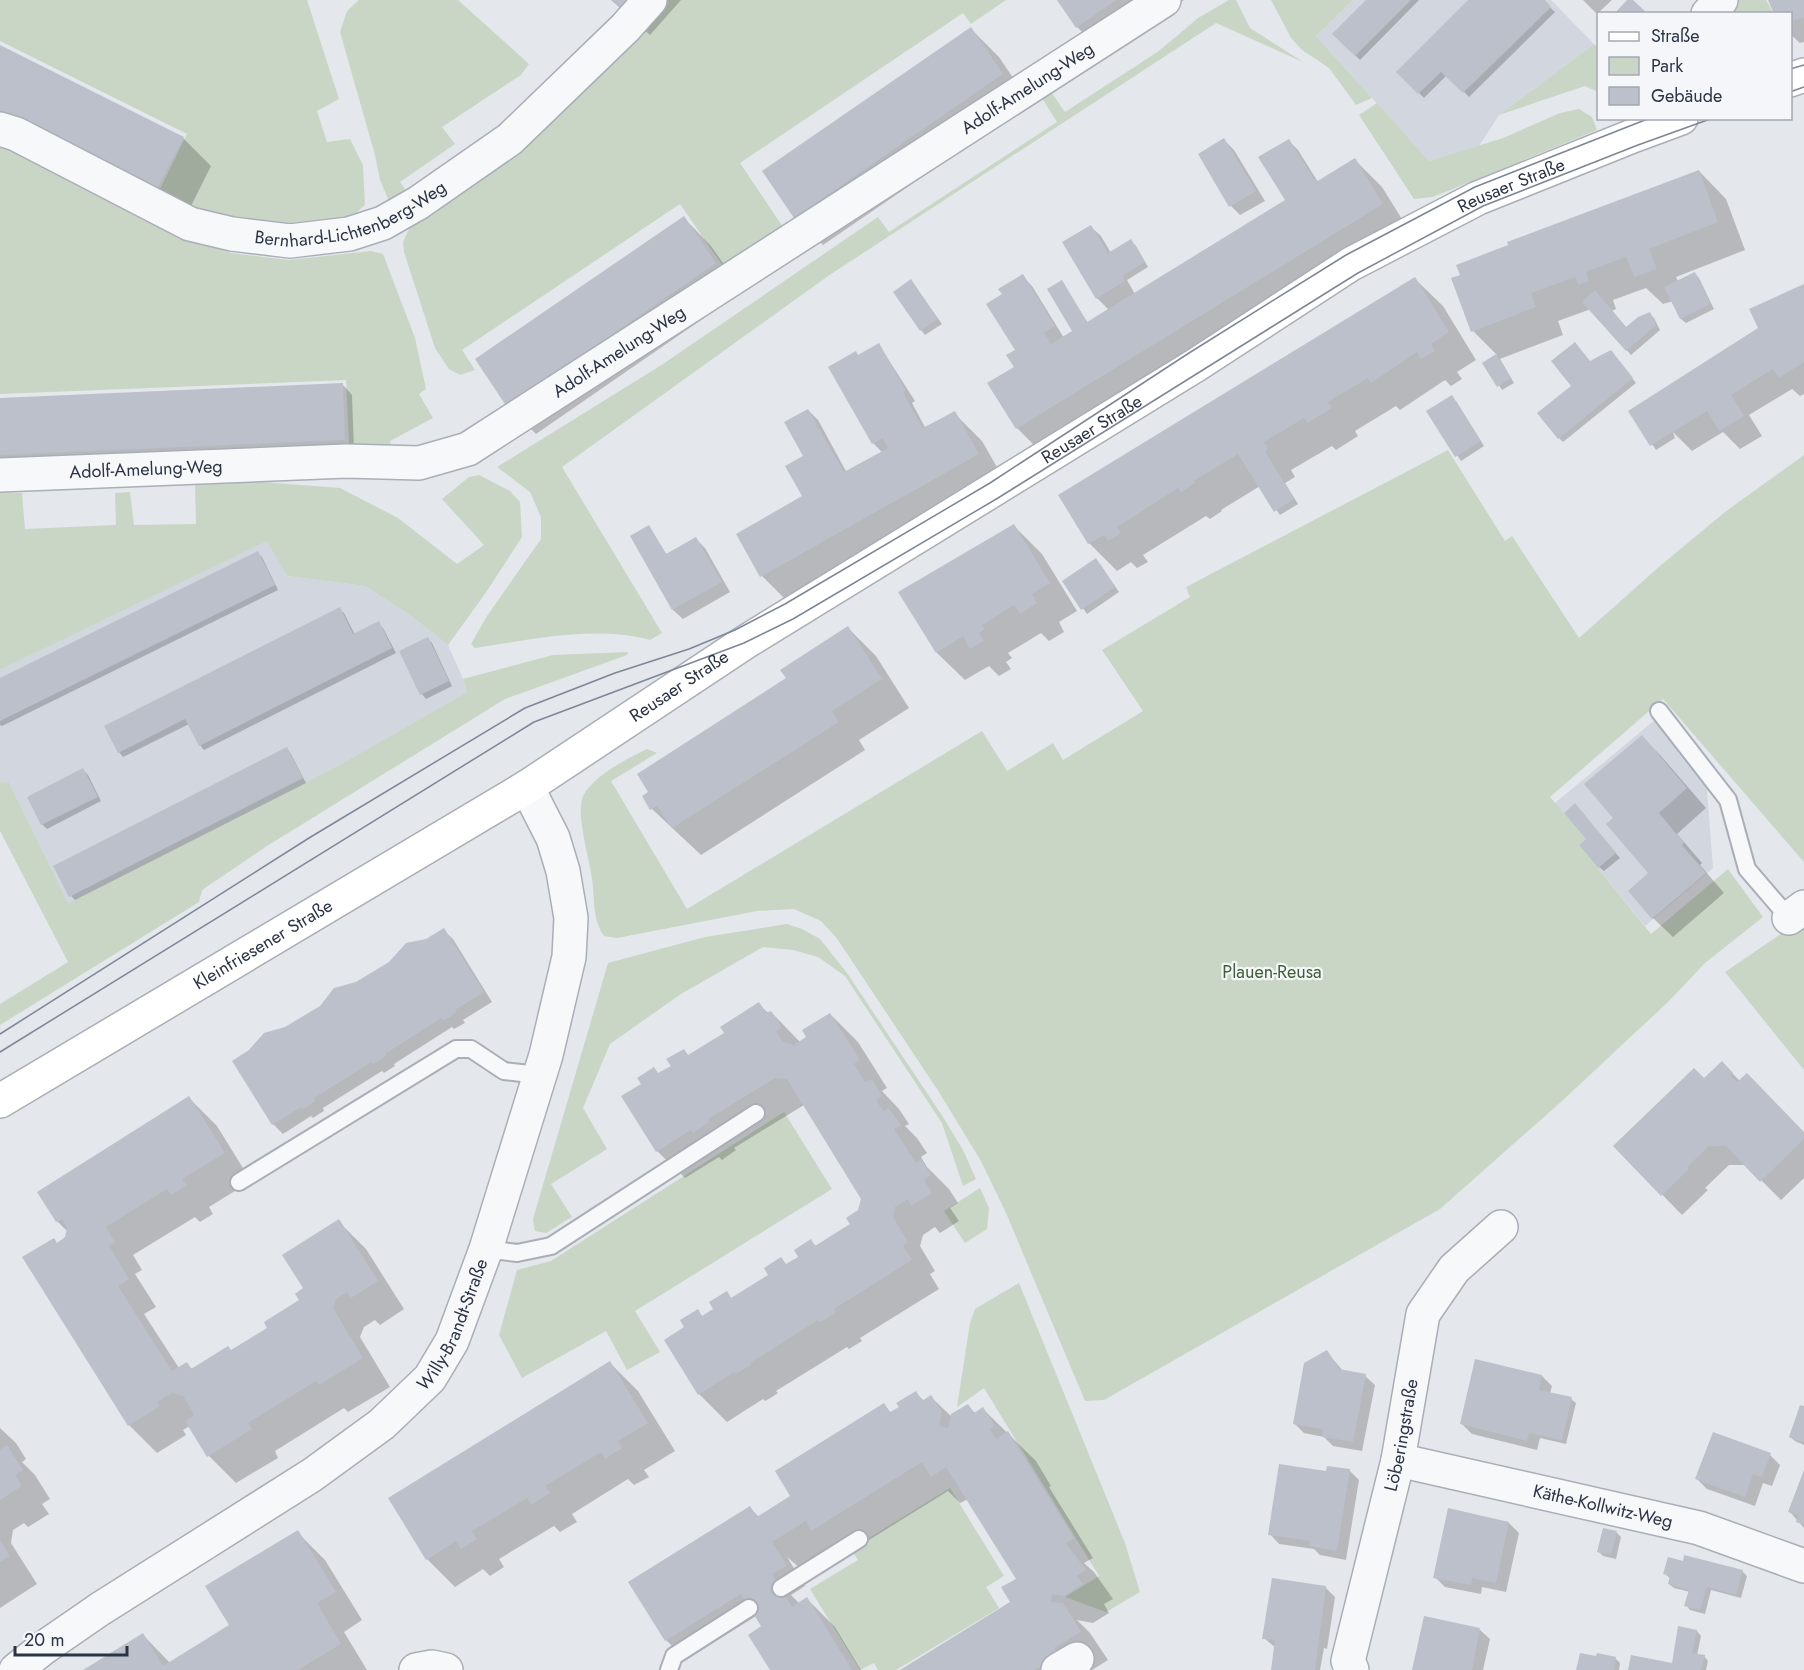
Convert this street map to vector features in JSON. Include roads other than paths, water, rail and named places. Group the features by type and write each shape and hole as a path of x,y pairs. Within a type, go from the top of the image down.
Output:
{"street":[{"name":"Bernhard-Lichtenberg-Weg","path":"0,129 16,134 190,224 232,234 290,241 349,234 382,223 418,203 510,139 625,28 650,0"},
{"name":"Adolf-Amelung-Weg","path":"0,475 346,461 420,463 468,449 1164,0"},
{"path":"1710,12 1722,0"},
{"name":"Reusaer Straße","path":"527,787 744,643 1186,371 1351,264 1479,198 1634,127 1671,120"},
{"name":"Willy-Brandt-Straße","path":"16,1670 100,1609 312,1475 382,1424 430,1378 452,1341 486,1249 546,1055 569,957 571,918 563,871 553,838 527,787"},
{"name":"Kleinfriesener Straße","path":"0,1101 527,787"},
{"name":"Löberingstraße","path":"1352,1670 1348,1661 1398,1460 1423,1314 1454,1269 1501,1227"},
{"name":"Käthe-Kollwitz-Weg","path":"1398,1460 1699,1528 1804,1566"},
{"path":"416,1670 432,1667 446,1670"}],"lane":[{"path":"1659,711 1728,800 1747,869 1796,913"},
{"path":"239,1182 456,1049 471,1049 504,1071 539,1075"},
{"path":"486,1249 517,1253 551,1246 756,1113"},
{"path":"781,1588 859,1539"},
{"path":"669,1670 674,1656 749,1608"}],"tram line":[{"path":"1792,68 1804,65"},
{"path":"1792,91 1804,87"},
{"path":"0,1034 309,838 525,708 615,673 689,649 735,630 785,604 990,483 1189,353 1346,255 1475,187 1645,120"},
{"path":"0,1052 534,722 744,643 793,619 998,498 1358,273 1483,206 1707,120"}],"park label":[{"name":"Plauen-Reusa","path":"1272,972"}]}
